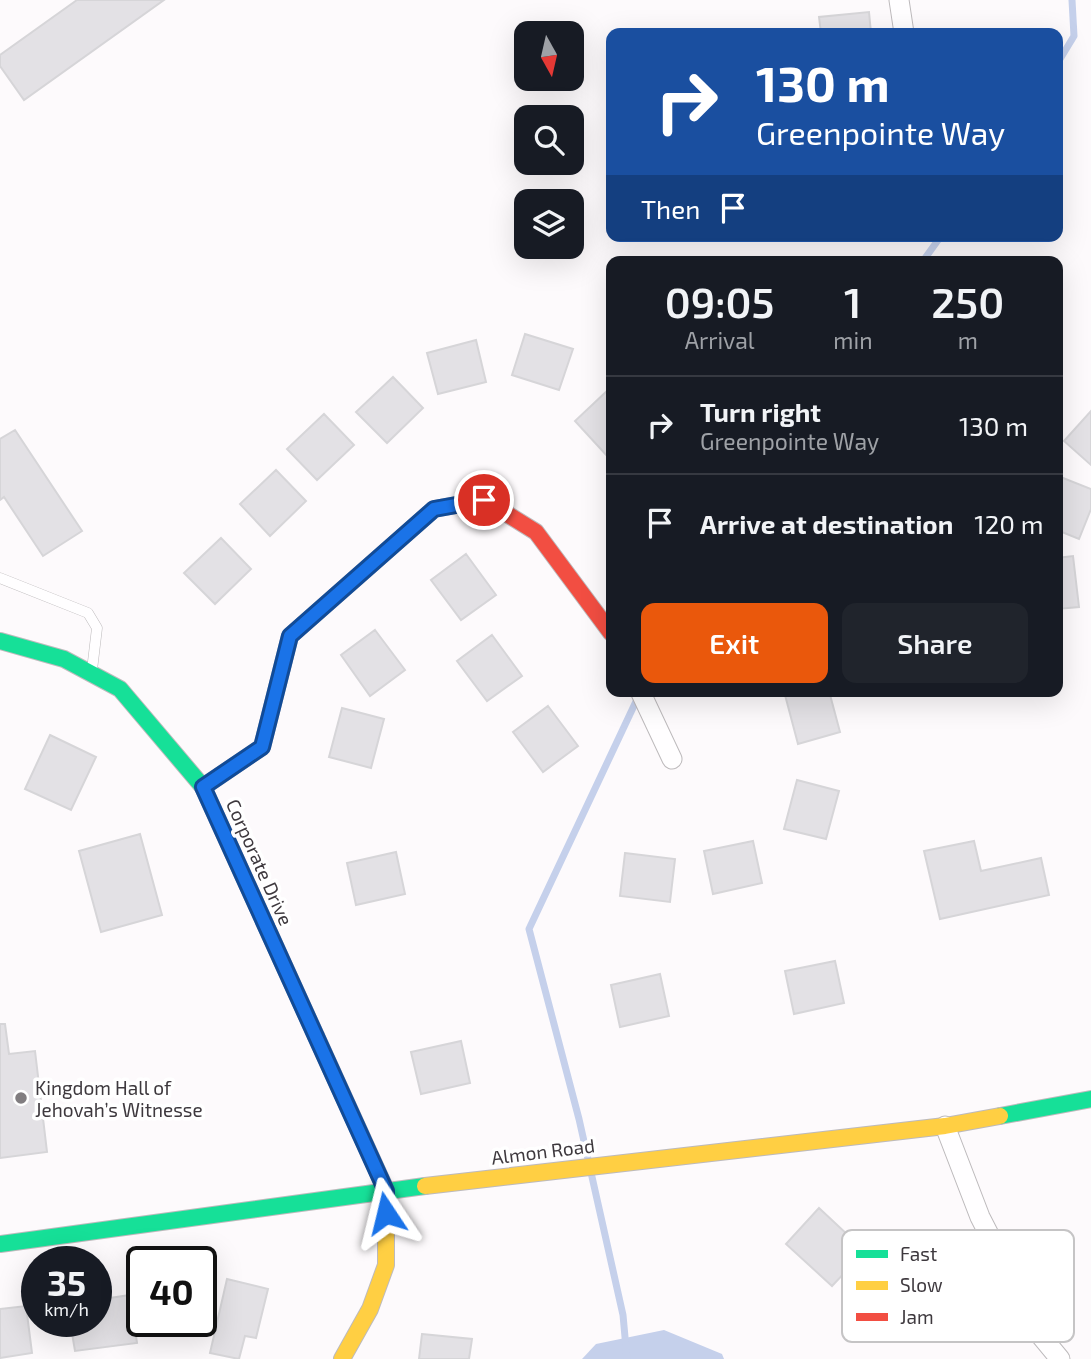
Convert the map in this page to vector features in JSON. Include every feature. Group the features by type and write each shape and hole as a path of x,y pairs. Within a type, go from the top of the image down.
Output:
{"street":[{"path":"899,0 903,28"},
{"path":"203,787 262,747 290,636 434,509 484,500 536,532 606,626"},
{"name":"Corporate Drive","path":"1,643 64,659 120,689 203,787 386,1191"},
{"path":"643,697 672,760"},
{"name":"Almon Road","path":"0,1244 386,1191 945,1126 1091,1099"},
{"path":"945,1126 987,1230"},
{"path":"342,1359 370,1309 381,1282 386,1255 386,1191"},
{"path":"1046,1342 1060,1359"}],"lane":[{"path":"0,578 88,613 97,628 92,674"}],"water":[{"path":"664,1330 722,1354 724,1359 582,1359 596,1344"}],"building":[{"path":"77,0 164,0 24,100 0,66 0,55"},
{"path":"869,12 871,28 820,28 819,17"},
{"path":"525,334 573,349 559,390 512,375"},
{"path":"476,340 486,382 438,394 427,353"},
{"path":"393,377 423,408 387,443 356,412"},
{"path":"606,392 606,455 575,421"},
{"path":"1091,411 1091,465 1064,441"},
{"path":"324,414 354,445 317,480 287,449"},
{"path":"15,430 82,531 43,556 4,497 0,500 0,439"},
{"path":"276,470 306,501 270,536 240,504"},
{"path":"1063,478 1091,489 1091,509 1079,539 1063,532"},
{"path":"221,538 251,569 215,604 184,573"},
{"path":"466,554 496,595 461,620 431,580"},
{"path":"1073,556 1079,607 1063,608 1063,557"},
{"path":"375,630 405,670 370,696 341,655"},
{"path":"492,635 522,676 487,701 457,661"},
{"path":"786,697 831,697 840,732 798,744"},
{"path":"548,706 578,746 543,772 513,732"},
{"path":"342,708 384,719 371,768 329,757"},
{"path":"50,735 96,757 71,810 25,789"},
{"path":"797,780 839,791 826,839 784,829"},
{"path":"140,834 162,915 101,932 79,851"},
{"path":"753,841 762,883 713,894 704,851"},
{"path":"974,841 981,871 1041,858 1049,895 940,919 924,851"},
{"path":"396,852 405,894 356,905 347,863"},
{"path":"625,853 675,859 670,902 620,896"},
{"path":"835,961 844,1003 794,1014 785,971"},
{"path":"660,974 669,1016 620,1027 611,985"},
{"name":"Kingdom Hall of Jehovah’s Witnesse","path":"0,1024 5,1024 9,1054 35,1051 47,1152 0,1158"},
{"path":"461,1041 470,1083 421,1094 411,1052"},
{"path":"819,1208 843,1230 842,1275 832,1286 786,1244"},
{"path":"227,1279 268,1289 256,1338 245,1336 239,1359 210,1353 214,1337 217,1337 217,1323"},
{"path":"126,1296 126,1337 136,1337 137,1343 75,1351 73,1337 112,1337 112,1298"},
{"path":"21,1307 21,1337 30,1337 32,1353 0,1358 0,1309"},
{"path":"422,1334 472,1339 469,1359 419,1359"}],"waterway":[{"path":"1063,54 1074,36 1072,0"},
{"path":"927,256 937,242"},
{"path":"627,1359 623,1315 579,1119 529,929 638,697"}],"traffic: fast":[{"path":"0,641 64,659 120,689 203,787 316,1036"},
{"path":"1000,1116 1091,1099"},
{"path":"0,1244 425,1186"}],"traffic: slow":[{"path":"203,787 262,747 290,636 434,509 484,500 507,514"},
{"path":"316,1036 386,1190 386,1265 370,1309 342,1359"},
{"path":"425,1186 945,1126 1000,1116"}],"traffic: jam":[{"path":"507,514 536,532 606,626"}],"place":[{"name":"Kingdom Hall of Jehovah’s Witnesse","path":"21,1098"}],"route":[{"path":"386,1213 386,1191 203,787 262,747 290,636 434,509 484,500"}]}
